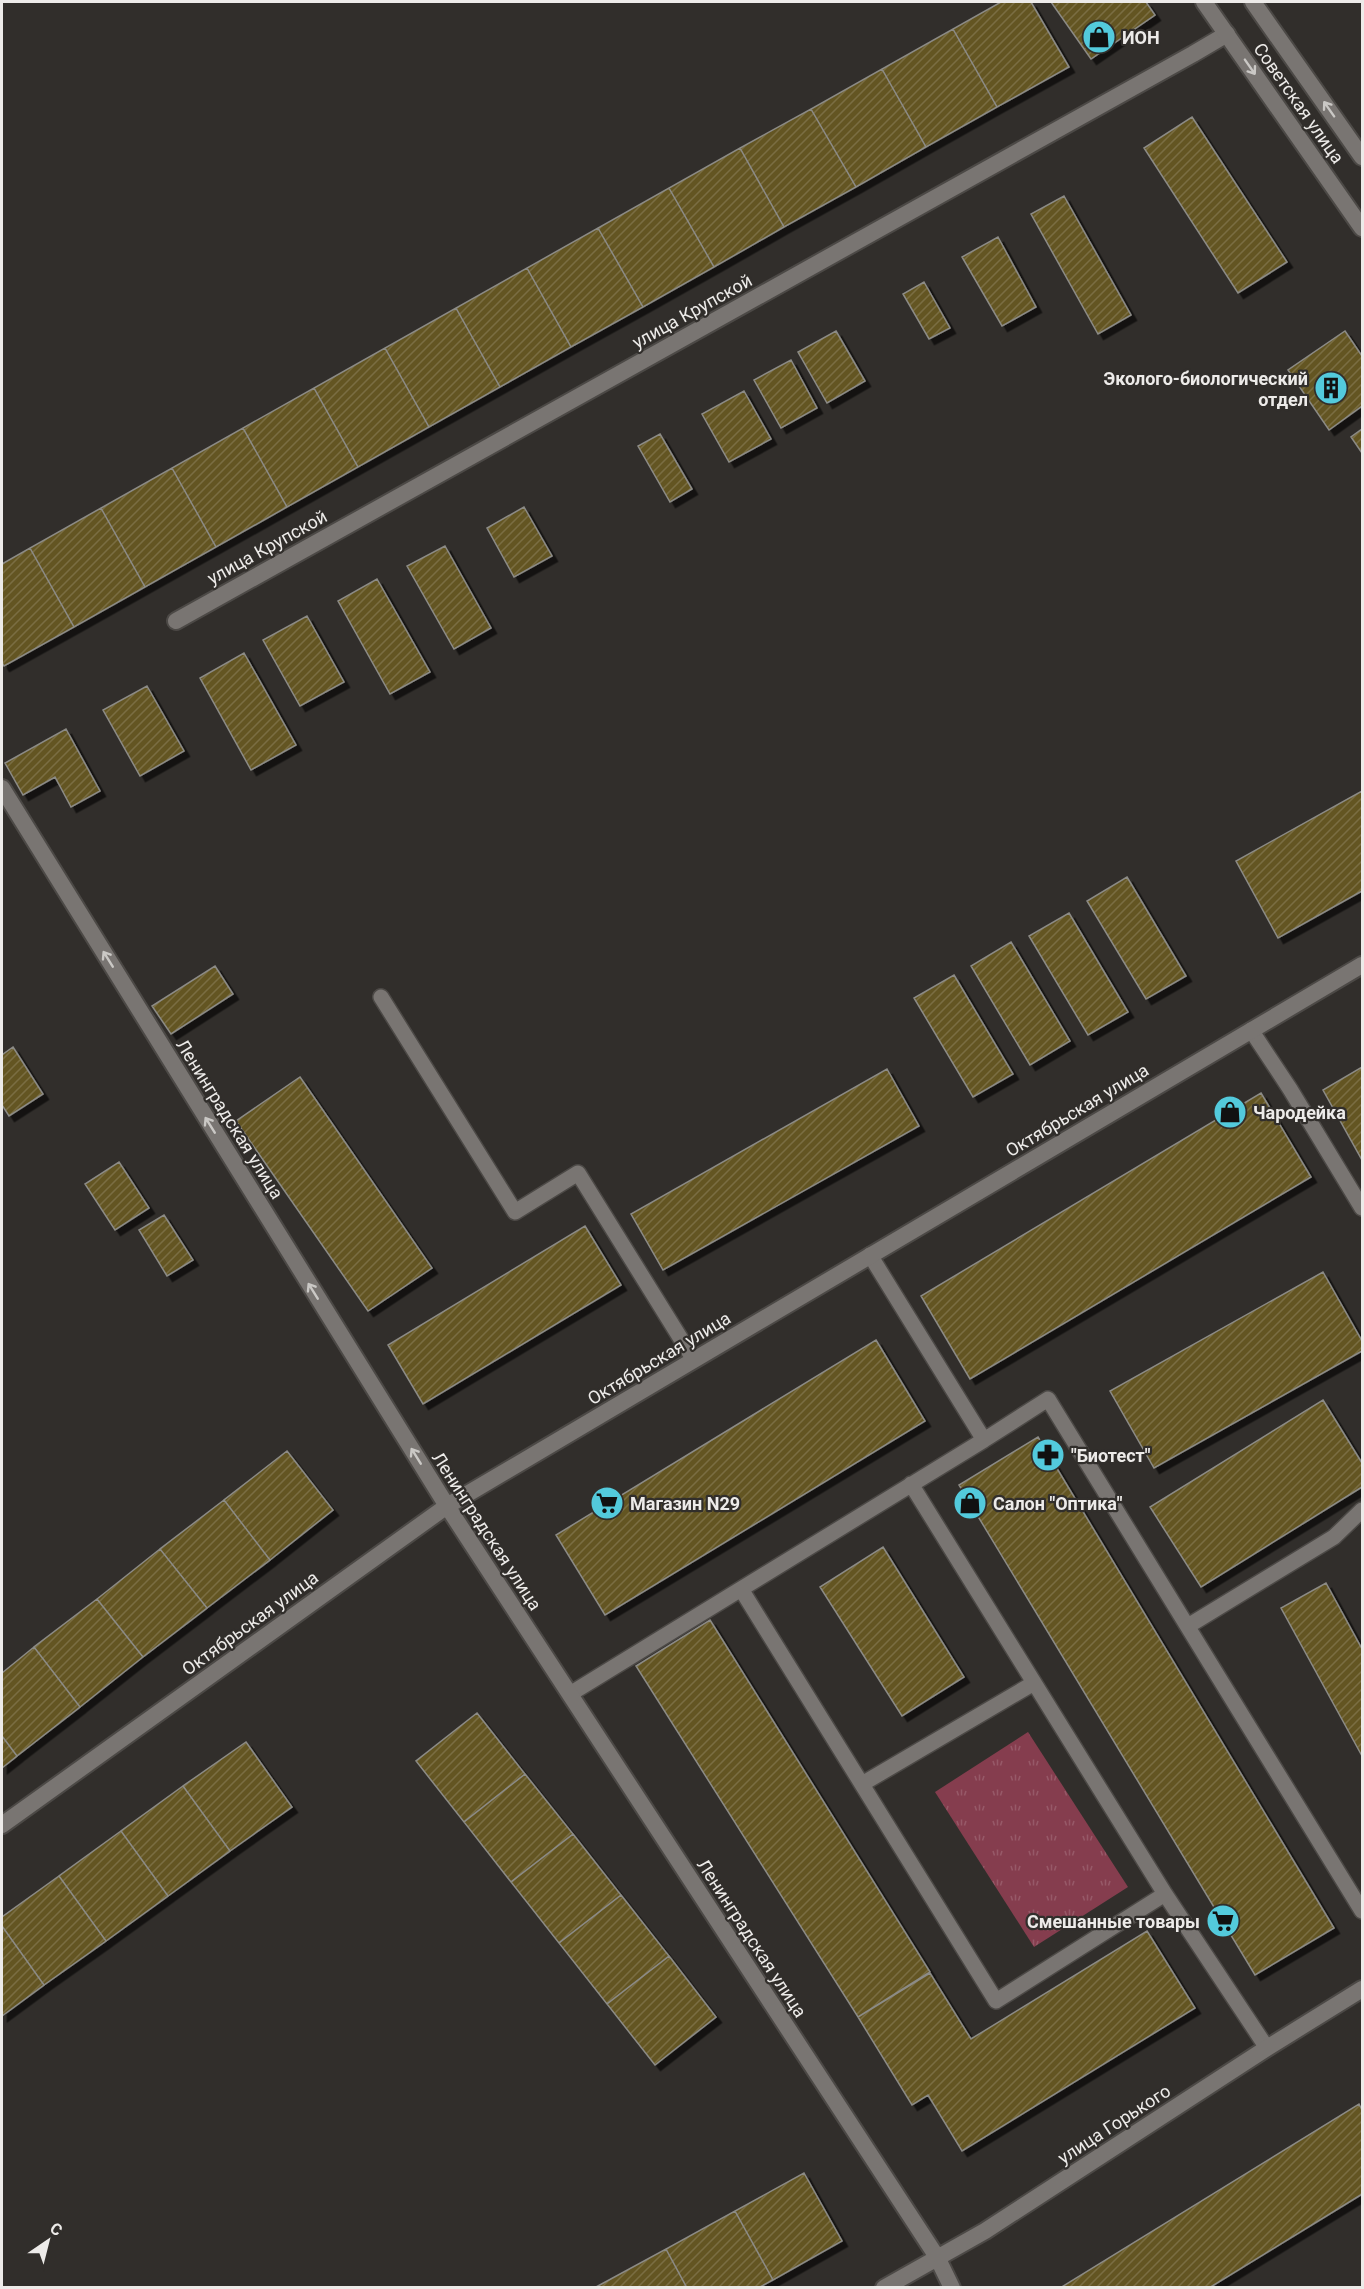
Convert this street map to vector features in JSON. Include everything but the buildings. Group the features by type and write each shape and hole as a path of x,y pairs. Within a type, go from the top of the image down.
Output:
{"street":[{"name":"Советская улица","path":"1204,2 1362,228"},
{"name":"Советская улица","path":"1253,2 1362,157"},
{"name":"улица Крупской","path":"176,621 1227,34"},
{"name":"Ленинградская улица","path":"2,788 447,1506 937,2257 951,2288"},
{"name":"Октябрьская улица","path":"2,1825 447,1506 1362,965"},
{"name":"улица Горького","path":"884,2288 985,2231 1362,1989"}],"lane":[{"path":"381,997 515,1212 578,1173 694,1360"},
{"path":"1251,1030 1290,1089 1362,1208"},
{"path":"870,1255 984,1440"},
{"path":"570,1694 1048,1399 1362,1911"},
{"path":"911,1484 1165,1894 1267,2048"},
{"path":"1188,1626 1334,1537 1362,1510"},
{"path":"741,1589 996,2001 1165,1894"},
{"path":"862,1784 1034,1683"}],"green space":[{"path":"1028,1732 1128,1887 1034,1947 935,1792"}],"place":[{"name":"ИОН","path":"1099,37"},
{"name":"Эколого-биологический отдел","path":"1331,388"},
{"name":"Чародейка","path":"1230,1112"},
{"name":"\"Биотест\"","path":"1048,1455"},
{"name":"Магазин N29","path":"607,1503"},
{"name":"Салон \"Оптика\"","path":"970,1503"},
{"name":"Смешанные товары","path":"1223,1921"}]}
